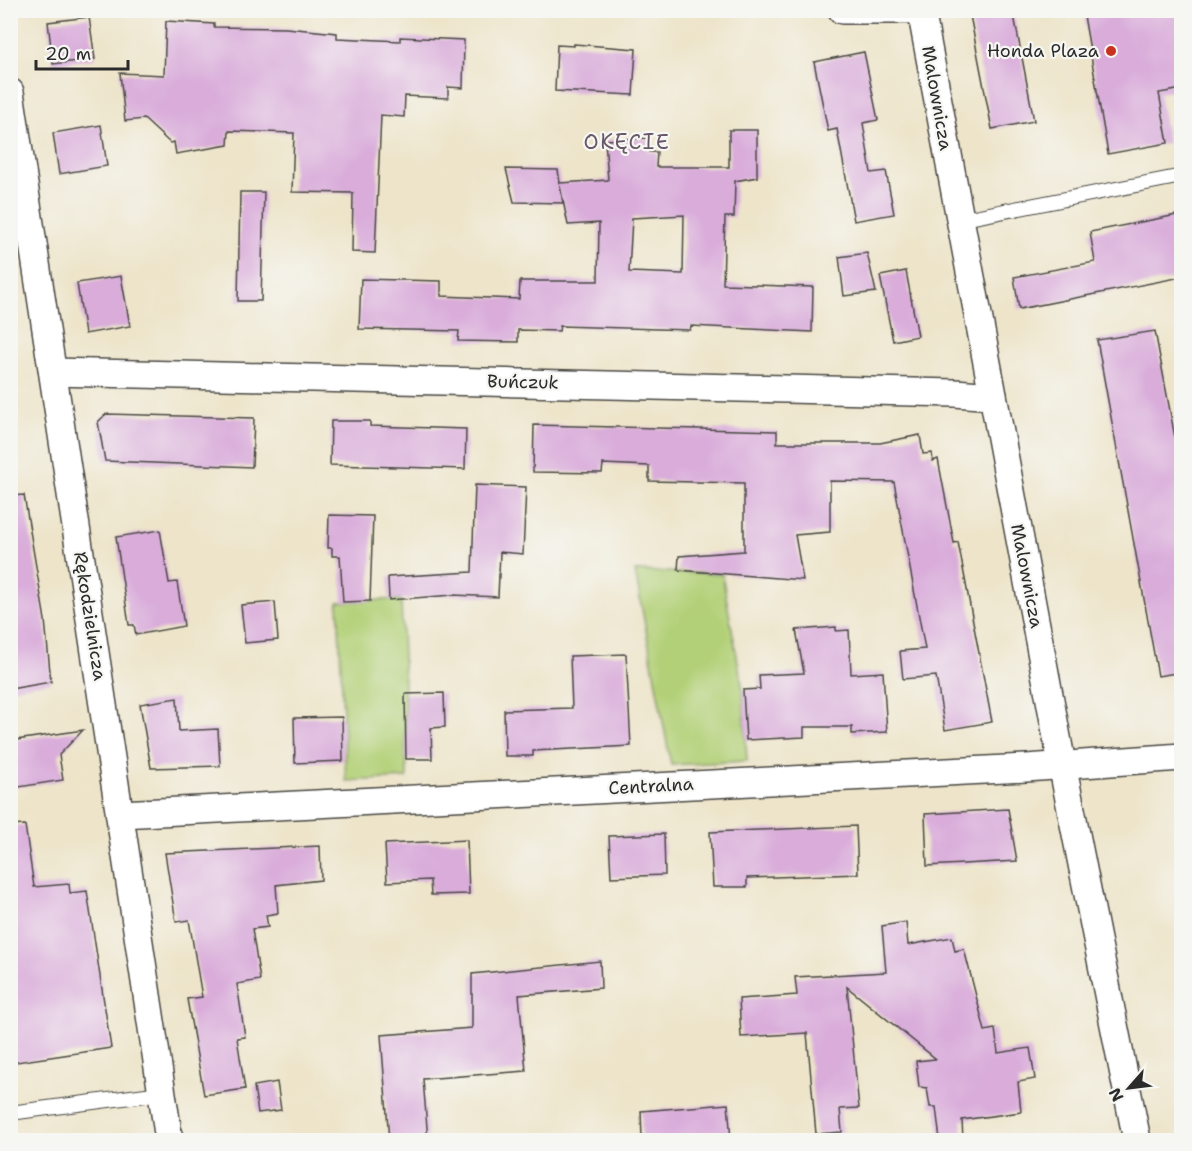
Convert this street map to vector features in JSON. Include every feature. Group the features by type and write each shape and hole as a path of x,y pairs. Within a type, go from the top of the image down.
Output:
{"street":[{"path":"842,10 907,10"},
{"name":"Malownicza","path":"921,10 1062,764 1137,1140"},
{"name":"Rękodzielnicza","path":"10,92 169,1140"},
{"name":"Buńczuk","path":"53,372 955,393 993,396"},
{"name":"Centralna","path":"120,814 1182,758"}],"lane":[{"path":"959,220 1182,176"},
{"path":"10,1113 161,1093"}],"green space":[{"path":"635,571 722,574 743,690 747,761 671,765"},
{"path":"401,599 407,778 346,781 338,602"}],"building":[{"path":"969,10 1013,10 1034,121 992,129"},
{"path":"1083,10 1182,10 1182,89 1159,93 1168,143 1108,154"},
{"path":"89,17 95,59 53,64 48,22"},
{"path":"166,21 214,24 214,27 286,28 337,33 337,38 400,41 400,37 464,40 463,88 448,87 448,98 405,96 404,117 381,115 375,253 352,252 353,193 292,192 294,133 229,131 228,145 176,154 174,142 170,143 144,119 125,121 120,73 164,75"},
{"path":"574,44 636,49 633,95 555,91 557,45 574,46"},
{"path":"864,52 878,120 863,123 871,173 886,171 894,214 854,221 837,129 828,131 814,62"},
{"path":"101,125 107,166 59,174 53,133"},
{"path":"729,130 757,130 757,177 735,181 734,217 725,217 723,284 813,287 812,332 691,326 690,330 560,326 559,331 518,330 518,342 458,341 459,331 359,329 361,279 441,281 441,296 519,299 520,281 598,281 599,223 568,225 560,186 563,203 514,202 506,169 558,170 560,183 608,180 605,140 649,138 649,152 657,152 656,167 729,167","holes":["684,215 683,274 629,272 632,218"]},
{"path":"240,192 264,192 261,301 238,301"},
{"path":"1182,214 1182,277 1019,309 1014,277 1095,262 1090,232"},
{"path":"867,253 876,292 844,296 839,257"},
{"path":"906,271 918,336 893,341 880,276"},
{"path":"121,276 130,326 85,334 77,283"},
{"path":"1155,331 1182,475 1182,672 1158,676 1097,340"},
{"path":"106,414 254,418 252,467 105,461 98,422"},
{"path":"331,421 370,421 370,426 466,429 465,469 330,465"},
{"path":"534,425 777,431 777,443 880,443 920,435 923,454 932,453 933,461 938,459 954,543 958,542 992,722 945,730 936,676 903,679 900,651 925,649 894,482 830,481 830,532 795,535 803,580 678,570 679,556 744,551 744,483 649,481 649,466 603,464 602,473 533,472"},
{"path":"475,485 526,487 523,554 500,552 498,597 453,595 389,600 388,577 472,572"},
{"path":"24,495 45,620 51,682 10,689 10,496"},
{"path":"329,515 373,516 370,601 343,602 340,556 332,556 332,548 328,548"},
{"path":"160,530 169,583 177,582 184,626 136,635 134,625 129,625 116,537"},
{"path":"275,602 278,640 245,643 241,605"},
{"path":"836,627 836,631 849,630 851,674 883,672 887,732 852,734 852,727 804,727 804,737 746,740 743,690 760,689 759,675 804,673 796,630"},
{"path":"626,654 631,746 533,751 533,756 505,756 504,710 572,708 570,656"},
{"path":"444,693 445,727 431,728 432,759 406,759 405,694"},
{"path":"177,698 179,731 218,729 220,766 151,768 140,704"},
{"path":"342,717 343,761 295,763 294,718"},
{"path":"83,730 59,755 63,780 13,788 10,741"},
{"path":"1008,809 1017,861 927,866 925,814"},
{"path":"25,825 34,887 69,884 70,893 87,891 111,1048 10,1063 10,826"},
{"path":"856,826 858,874 747,878 747,887 713,887 710,832"},
{"path":"664,834 665,875 611,877 609,836"},
{"path":"467,840 469,894 431,895 430,880 387,882 385,844"},
{"path":"320,846 321,880 276,885 278,913 266,915 268,927 252,929 260,980 237,984 245,1037 237,1038 245,1089 204,1095 187,999 202,997 189,920 176,922 165,853"},
{"path":"906,922 908,945 952,937 955,951 964,949 985,1031 995,1029 998,1053 1030,1048 1035,1079 1018,1082 1021,1112 962,1120 963,1140 940,1140 936,1107 930,1107 927,1088 919,1087 916,1061 936,1059 847,987 859,1108 840,1109 842,1132 816,1134 807,1033 741,1037 739,999 797,995 795,977 886,972 882,926"},
{"path":"600,961 601,988 519,995 526,1071 423,1079 428,1140 389,1140 381,1035 472,1028 472,974"},
{"path":"277,1082 281,1110 258,1113 254,1086"},
{"path":"728,1104 731,1140 642,1140 641,1111"}],"place":[{"name":"Honda Plaza","path":"1111,51"}],"district":[{"name":"OKĘCIE","path":"627,142"}]}
